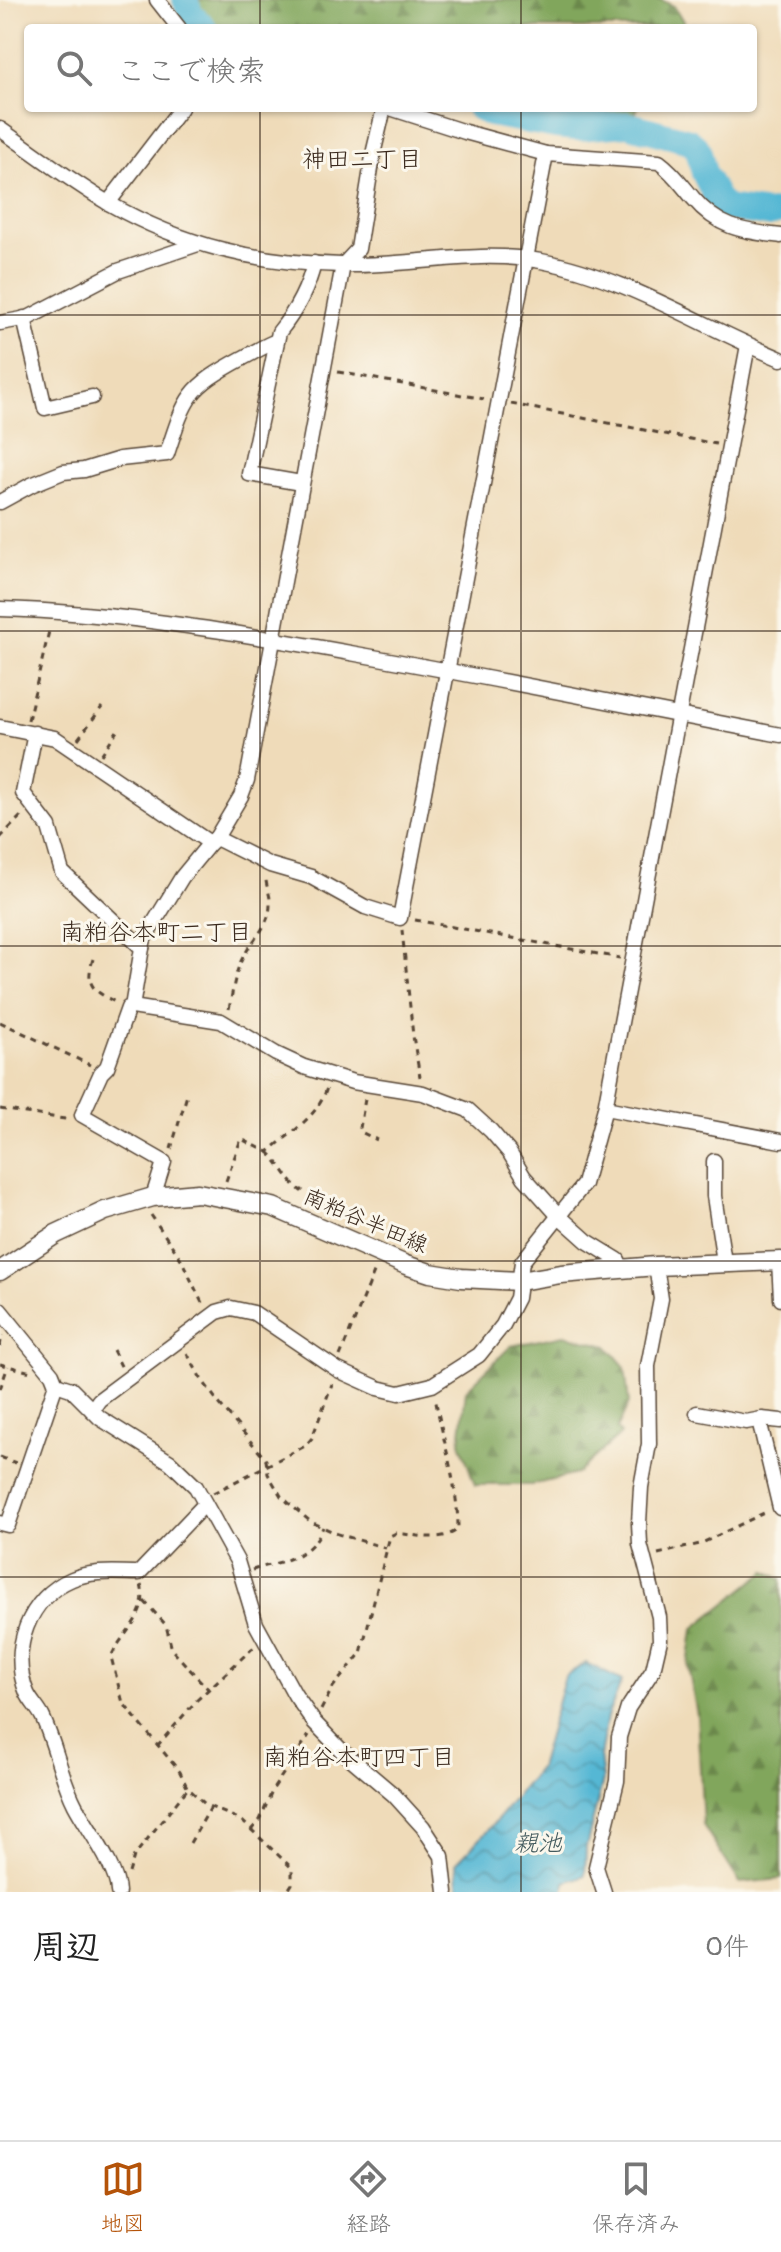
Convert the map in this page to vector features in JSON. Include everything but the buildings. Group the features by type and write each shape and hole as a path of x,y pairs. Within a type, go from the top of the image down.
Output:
{"main road":[{"name":"南粕谷半田線","path":"0,1271 56,1234 105,1211 148,1198 198,1193 273,1207 381,1255 430,1273 461,1278 520,1281 561,1274 656,1266 780,1261"}],"street":[{"path":"157,0 176,24"},
{"path":"108,203 178,112"},
{"path":"148,1198 164,1162 82,1115 107,1067 130,1008 144,939 182,877 213,841 237,803 247,780 343,265 358,249 374,150 386,112"},
{"path":"400,112 546,154 659,162 718,222 752,233 781,236"},
{"path":"0,129 108,203 198,244 266,259 343,265 493,256 527,259 597,276 781,359"},
{"path":"0,727 55,738 213,841 270,865 311,877 365,907 400,918 546,154"},
{"path":"0,323 24,318 118,271 198,244"},
{"path":"301,483 249,474 279,332 291,318 309,283 314,263"},
{"path":"24,318 45,408 92,397"},
{"path":"0,502 63,472 84,470 120,459 167,454 186,403 202,382 277,341"},
{"path":"92,1410 99,1400 127,1378 217,1312 231,1308 254,1313 337,1369 378,1388 399,1393 432,1385 479,1355 494,1339 517,1298 522,1262 584,1184 605,1108 748,345"},
{"path":"0,609 53,612 273,639 781,735"},
{"path":"32,732 23,793 49,827 62,872 142,948"},
{"path":"130,1008 189,1015 226,1024 304,1067 368,1084 423,1093 468,1110 491,1131 524,1177 558,1215 587,1241 618,1260 622,1269"},
{"path":"605,1108 781,1141"},
{"path":"714,1161 714,1196 724,1262"},
{"path":"780,1261 781,1299"},
{"path":"604,1892 596,1867 617,1781 619,1737 628,1708 653,1670 660,1640 659,1617 643,1556 639,1523 649,1444 648,1366 661,1299 656,1266"},
{"path":"0,1310 52,1374 55,1382 8,1525 0,1523"},
{"path":"55,1382 71,1389 100,1418 170,1462 196,1487 237,1561 256,1624 295,1695 314,1722 342,1751 394,1795 423,1827 442,1856 446,1892"},
{"path":"697,1413 746,1422 781,1421"},
{"path":"759,1420 780,1508"},
{"path":"117,1887 116,1874 69,1793 43,1717 27,1692 20,1652 26,1624 45,1597 70,1580 91,1573 139,1573 203,1501"}],"path":[{"path":"323,369 729,447"},
{"path":"32,732 35,682 45,654 53,612"},
{"path":"73,749 102,707"},
{"path":"97,768 117,731"},
{"path":"0,838 31,806"},
{"path":"226,1024 239,967 269,913 266,880 270,865"},
{"path":"423,1093 413,1036 400,918 632,960"},
{"path":"93,959 89,973 91,984 100,993 130,1008"},
{"path":"0,1022 103,1071"},
{"path":"268,1152 303,1122 324,1098 330,1075"},
{"path":"368,1084 360,1128 361,1132 377,1140"},
{"path":"164,1162 167,1162 187,1095"},
{"path":"0,1109 80,1122 82,1115"},
{"path":"222,1196 241,1139 268,1152 281,1164 293,1185 301,1191 304,1188"},
{"path":"148,1198 146,1207 181,1259 209,1319"},
{"path":"203,1501 309,1442 381,1255"},
{"path":"180,1341 200,1377 266,1460 268,1474 281,1496 311,1522 386,1548"},
{"path":"113,1350 127,1378"},
{"path":"0,1364 55,1382"},
{"path":"0,1389 8,1365"},
{"path":"251,1830 260,1820 273,1789 305,1743 333,1687 361,1653 390,1536 396,1533 441,1537 458,1529 452,1465 442,1438 432,1385"},
{"path":"643,1556 700,1544 744,1521 780,1508"},
{"path":"241,1574 297,1556 314,1545 323,1527"},
{"path":"139,1573 144,1601 166,1625 172,1650 208,1689"},
{"path":"144,1601 135,1621 111,1657 123,1703 180,1772 188,1788 211,1807 241,1820 292,1868 292,1884 287,1892"},
{"path":"157,1746 208,1689 263,1638"},
{"path":"117,1887 126,1877 134,1856 188,1788"},
{"path":"190,1843 211,1807"}],"green space":[{"path":"185,0 661,0 674,6 685,24 204,24"},
{"path":"503,112 636,112 629,125 545,128"},
{"path":"564,1335 607,1346 625,1367 629,1403 617,1429 621,1434 576,1474 532,1485 475,1485 460,1442 466,1390 511,1346"},
{"path":"766,1571 781,1579 781,1879 740,1883 703,1825 697,1715 688,1666 693,1629"}],"water":[{"name":"親池","path":"586,1663 622,1681 607,1717 600,1756 603,1780 586,1847 585,1875 565,1882 564,1892 459,1892 456,1863 491,1827 539,1768 565,1676"}],"waterway":[{"path":"185,0 191,15 200,24"},
{"path":"486,112 577,128 627,124 689,141 698,149 704,173 725,208 769,214 781,211"}],"district":[{"name":"神田二丁目","path":"362,159"},
{"name":"南粕谷本町二丁目","path":"156,932"},
{"name":"南粕谷本町四丁目","path":"359,1757"}]}
